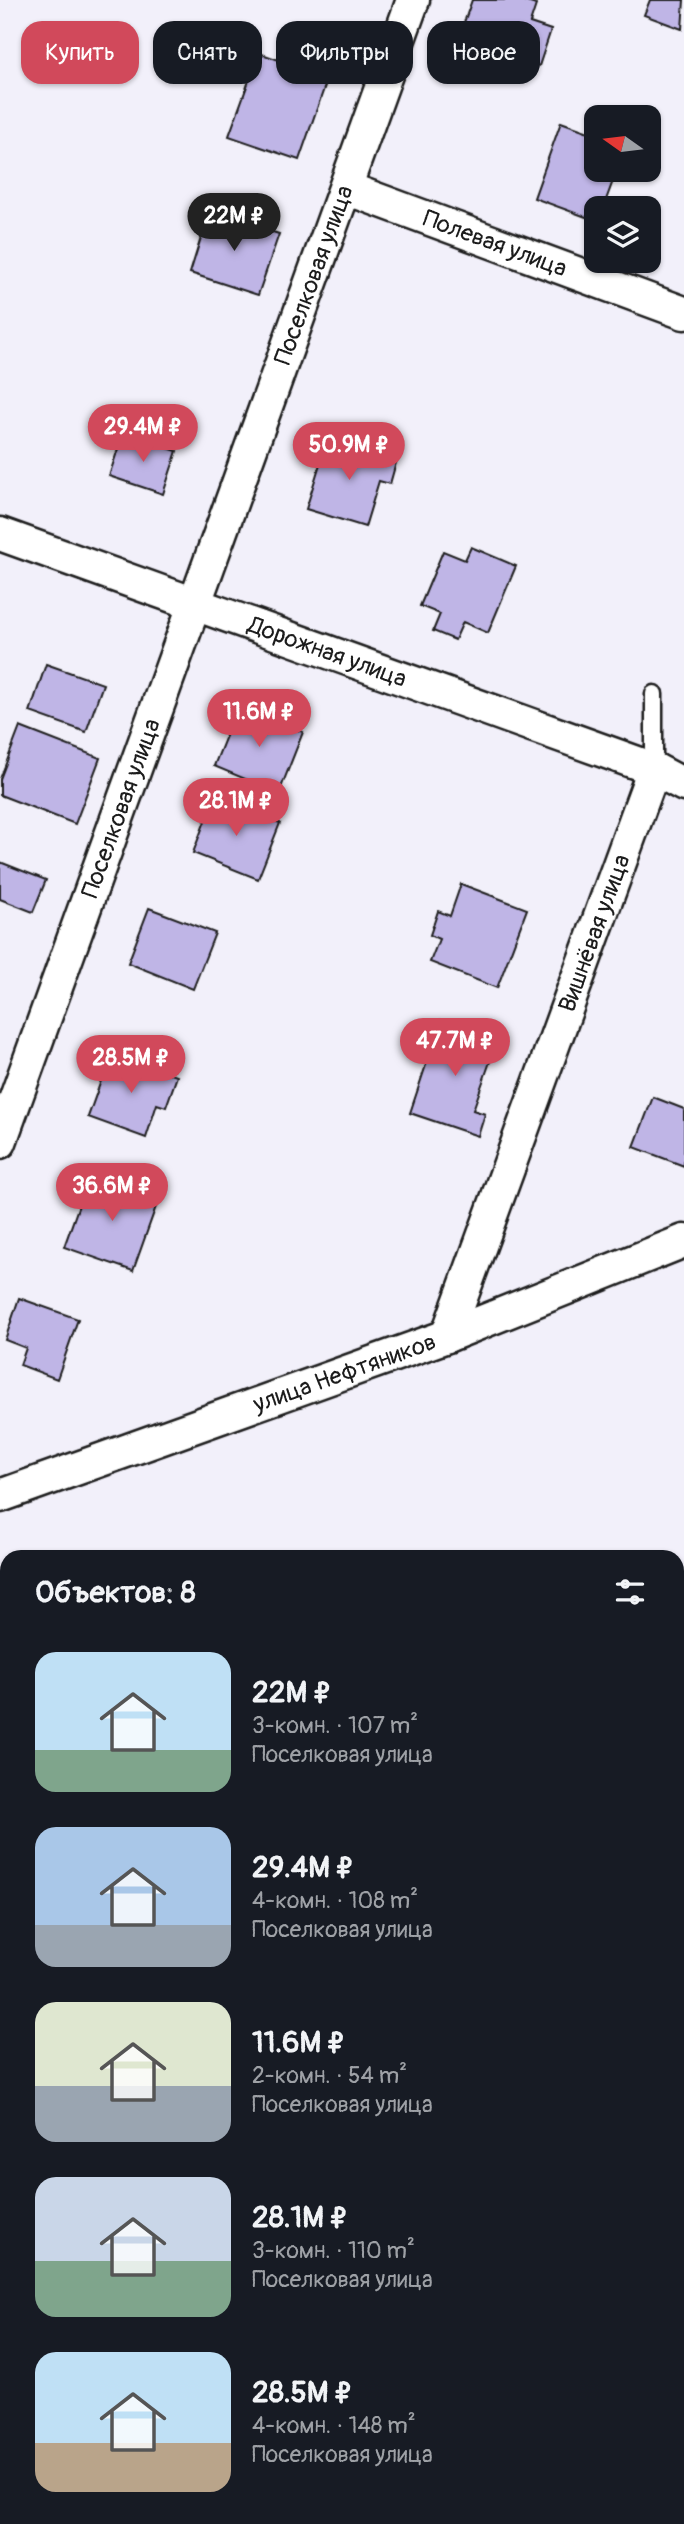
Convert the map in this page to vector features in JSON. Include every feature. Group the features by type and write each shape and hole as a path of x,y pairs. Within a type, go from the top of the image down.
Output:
{"street":[{"name":"Поселковая улица","path":"0,1142 413,0"},
{"name":"Полевая улица","path":"346,188 684,313"},
{"name":"Дорожная улица","path":"0,534 654,769 684,785"},
{"name":"Вишнёвая улица","path":"447,1336 654,769"},
{"name":"улица Нефтяников","path":"0,1496 447,1336 684,1241"}],"lane":[{"path":"654,694 654,769"}],"building":[{"path":"472,0 521,0 536,5 531,21 465,21"},
{"path":"650,0 684,0 682,29 644,15"},
{"path":"540,26 551,30 540,63"},
{"path":"262,54 276,59 276,84 326,84 299,160 229,136 248,84 262,84"},
{"path":"561,122 584,130 584,182 613,182 607,196 584,196 584,216 534,198"},
{"path":"209,212 279,234 258,295 190,273"},
{"path":"123,434 177,451 163,494 109,476"},
{"path":"328,438 397,459 390,484 379,481 365,527 306,509"},
{"path":"471,547 516,566 488,633 463,622 455,640 433,631 440,614 420,606 443,551 465,560"},
{"path":"46,664 103,684 86,732 30,712"},
{"path":"238,706 303,732 279,793 214,766"},
{"path":"20,727 100,758 75,824 0,795 0,779"},
{"path":"214,797 280,823 258,879 193,853"},
{"path":"0,862 46,880 33,912 0,899"},
{"path":"461,884 527,909 497,988 430,962 439,939 430,935 438,911 450,916"},
{"path":"149,908 215,933 193,989 128,963"},
{"path":"441,1020 498,1039 473,1110 485,1114 478,1136 410,1113"},
{"path":"111,1053 177,1076 166,1107 157,1104 146,1138 88,1117"},
{"path":"653,1097 684,1109 684,1166 634,1147"},
{"path":"90,1174 159,1198 133,1271 64,1247"},
{"path":"19,1298 78,1319 57,1379 20,1365 26,1348 5,1340"}]}
